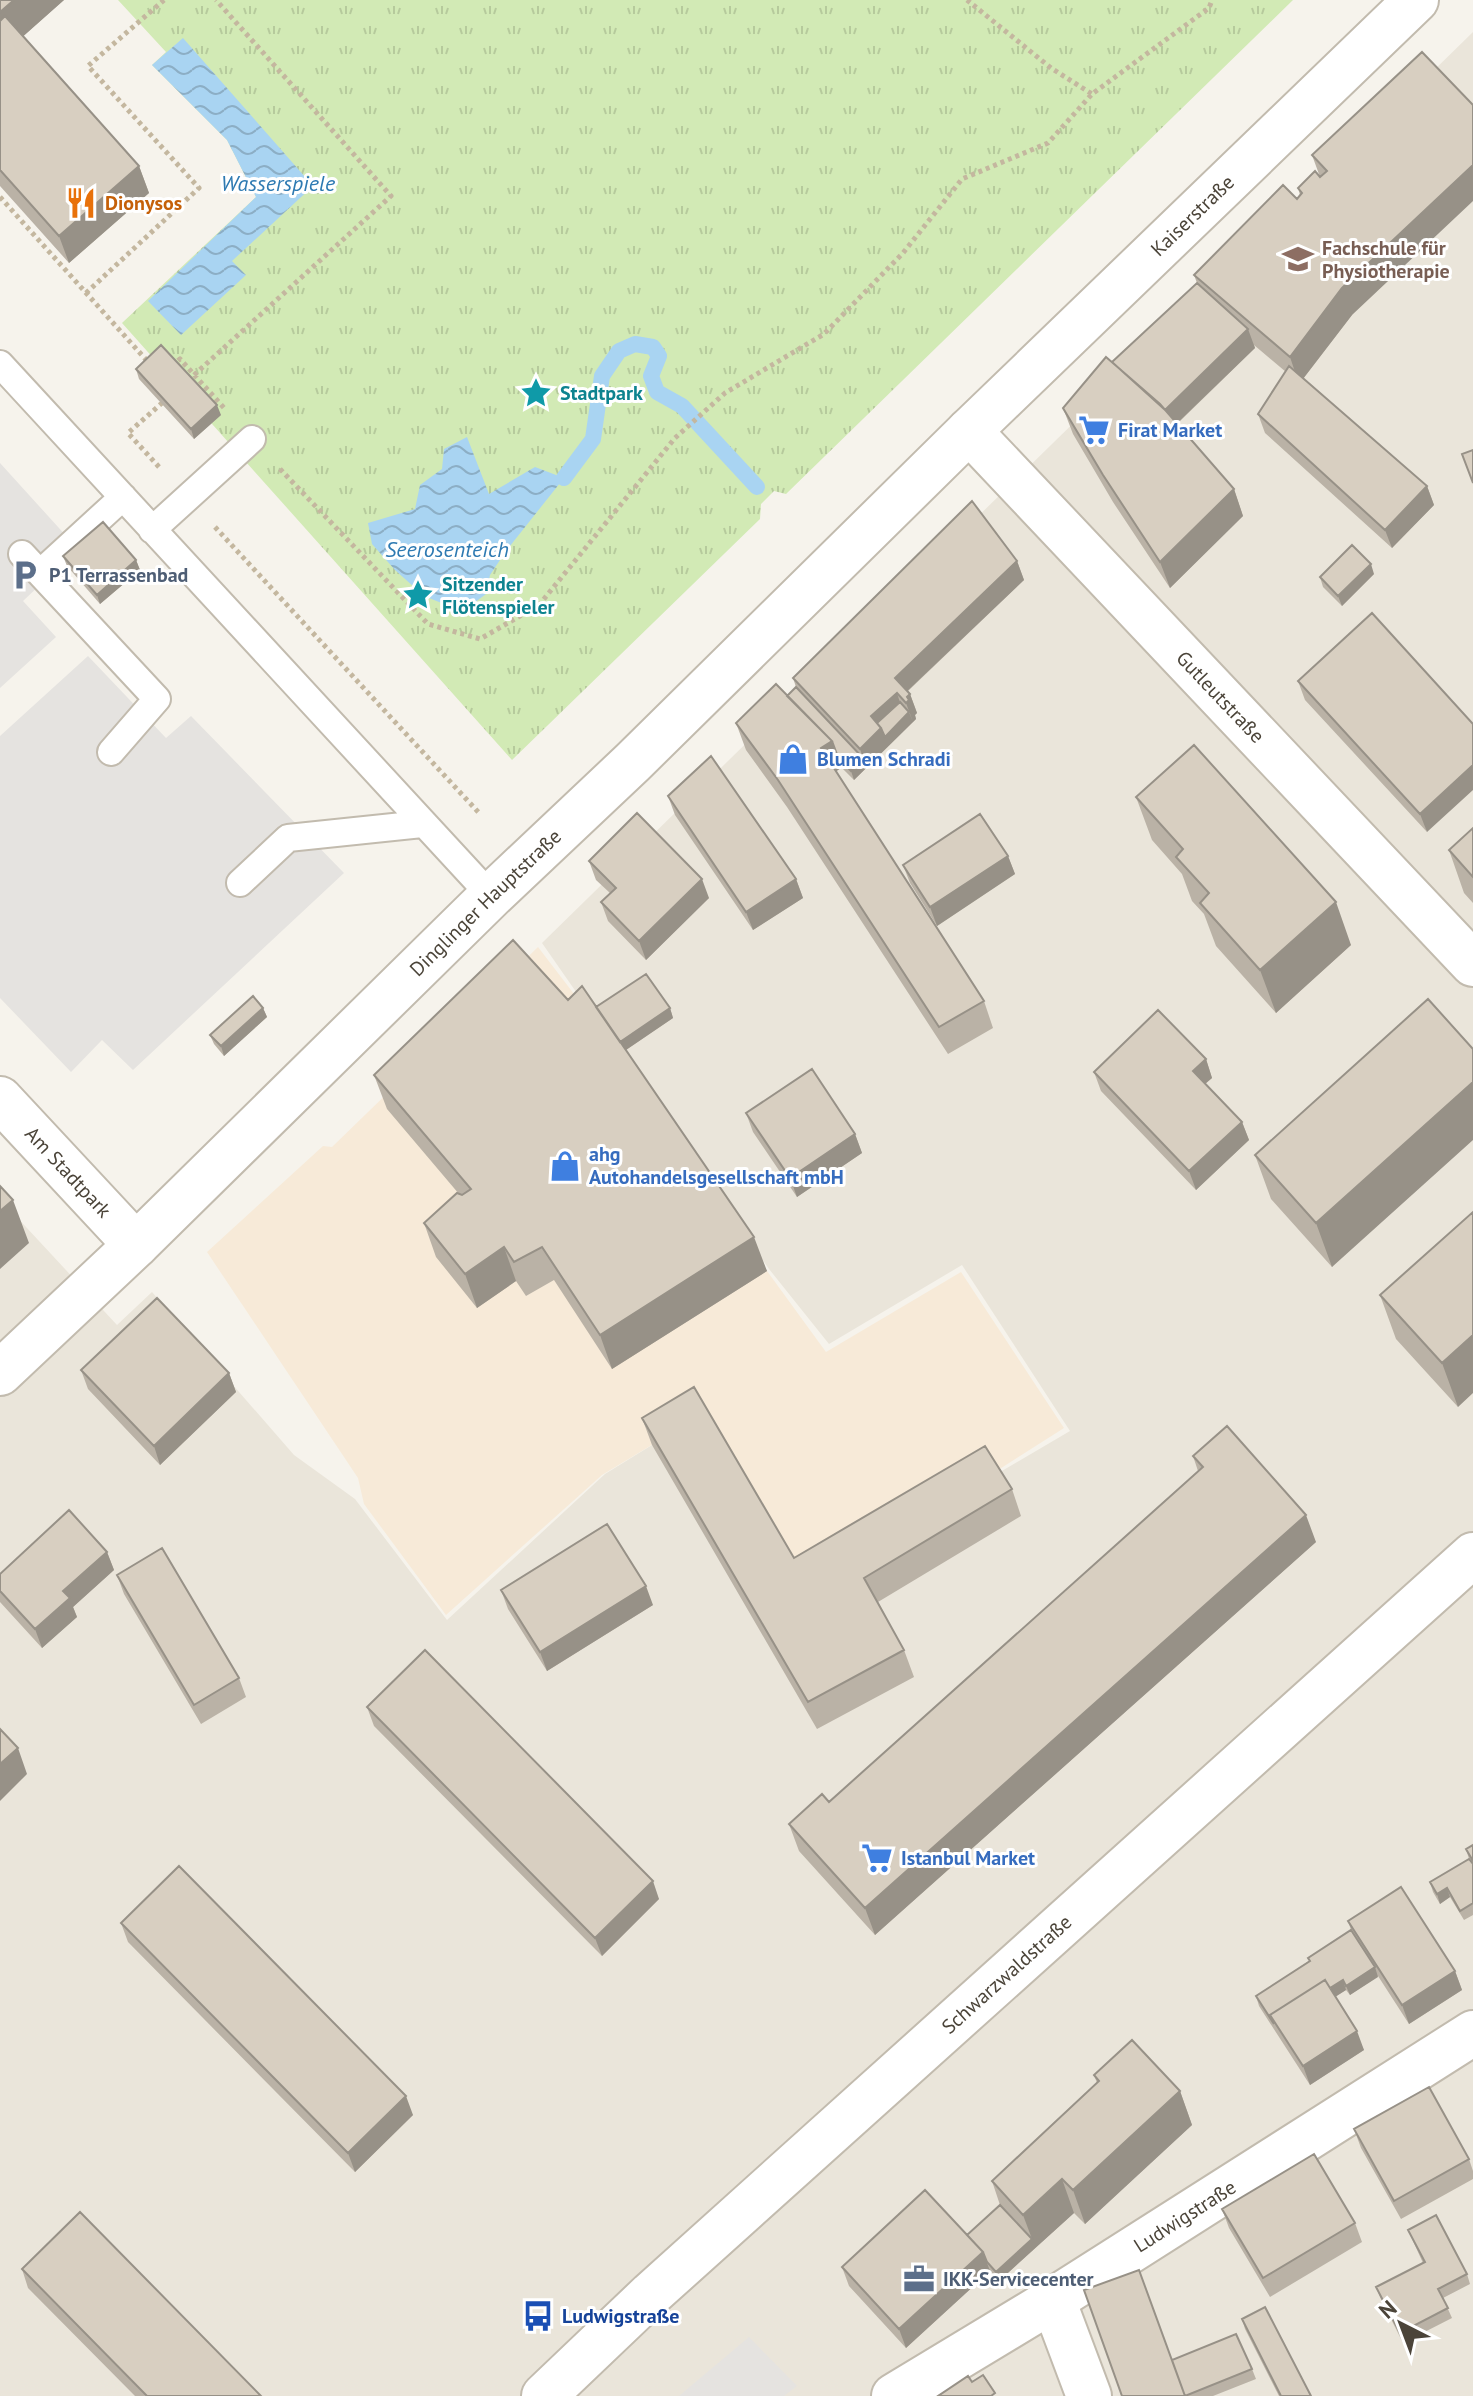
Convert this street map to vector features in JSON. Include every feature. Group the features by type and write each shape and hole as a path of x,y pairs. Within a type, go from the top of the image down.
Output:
{"street":[{"name":"Kaiserstraße","path":"969,431 1416,0"},
{"name":"Dinglinger Hauptstraße","path":"0,1373 633,762 969,431"},
{"name":"Gutleutstraße","path":"969,431 1473,964"},
{"name":"Am Stadtpark","path":"0,1099 136,1245"},
{"name":"Schwarzwaldstraße","path":"544,2396 651,2294 1473,1555"},
{"name":"Ludwigstraße","path":"894,2396 1053,2300 1473,2033"},
{"path":"1053,2300 1089,2396"}],"lane":[{"path":"0,364 491,896"},
{"path":"152,530 252,439"},
{"path":"111,752 157,699 31,563 123,497"},
{"path":"240,883 288,838 422,824"}],"path":[{"path":"194,375 391,196 216,0"},
{"path":"967,0 1051,68 1092,94"},
{"path":"171,367 180,359 428,624 480,639 539,605 675,438 725,393 824,334 903,253 962,179 1048,143 1092,94 1209,8 1212,0"},
{"path":"86,293 199,188 88,66 159,1"},
{"path":"0,197 152,367"},
{"path":"128,433 162,403"},
{"path":"188,497 480,814"}],"shaded area":[{"path":"1473,32 1473,2396 0,2396 0,1199 117,1325 152,1292 294,1455 355,1499 447,1620 605,1474 652,1445 803,1588 1070,1431 962,1265 829,1344 769,1269 542,943"},
{"name":"P1 Terrassenbad","path":"0,463 78,549 23,601 56,637 0,688"},
{"path":"88,656 166,738 191,716 344,873 133,1070 102,1040 71,1072 0,998 0,736"},
{"path":"538,947 594,1020 826,1352 961,1272 1064,1428 803,1585 703,1414 602,1475 446,1615 364,1504 358,1478 207,1252 323,1146 332,1147"},
{"path":"749,2337 797,2386 784,2396 679,2396"}],"green space":[{"name":"Stadtpark","path":"118,0 1293,0 786,494 774,491 761,504 760,519 512,760 122,323 256,197 227,140 152,65 166,52"}],"water":[{"name":"Wasserspiele","path":"183,38 313,186 232,261 246,275 181,335 148,301 256,197 227,140 152,65"},
{"name":"Seerosenteich","path":"467,437 489,494 535,467 564,478 506,551 490,575 486,594 466,609 424,596 372,544 368,523 415,509 420,485 442,469 444,449"}],"building":[{"path":"0,0 14,0 0,12"},
{"path":"5,16 139,166 59,236 0,170 0,21"},
{"path":"1422,52 1473,105 1473,165 1342,288 1290,357 1194,275 1283,185 1297,199 1302,193 1298,188 1315,171 1320,177 1327,171 1312,155"},
{"path":"1197,283 1248,329 1165,410 1112,362"},
{"path":"161,345 217,405 191,429 136,369"},
{"path":"1106,357 1160,404 1234,489 1160,562 1063,408"},
{"path":"1289,366 1427,486 1385,530 1258,414"},
{"path":"1473,450 1473,483 1462,454"},
{"path":"972,501 1017,561 895,678 910,694 907,697 909,700 906,703 897,693 871,716 881,728 860,749 793,678"},
{"path":"103,522 136,560 97,595 63,556"},
{"path":"1352,545 1371,564 1338,596 1320,577"},
{"path":"1372,613 1473,724 1473,765 1420,814 1298,681"},
{"path":"776,684 832,741 821,748 984,1001 939,1027 778,780 736,723"},
{"path":"796,687 863,758 851,771 838,757 832,741 787,696"},
{"path":"900,702 909,712 885,737 877,723"},
{"path":"1194,745 1336,902 1260,970 1200,903 1209,893 1176,857 1183,849 1136,797"},
{"path":"711,756 796,879 746,912 668,796"},
{"path":"637,813 702,879 639,941 601,902 616,888 589,861"},
{"path":"980,814 1008,856 930,907 903,865"},
{"path":"1473,828 1473,877 1449,850"},
{"name":"ahg Autohandelsgesellschaft mbH","path":"513,940 568,1000 582,986 754,1237 600,1335 542,1247 514,1262 504,1247 465,1274 424,1223 457,1193 462,1195 471,1189 374,1075"},
{"path":"646,974 670,1008 620,1042 596,1007"},
{"path":"253,996 263,1008 221,1046 210,1035"},
{"path":"1428,999 1473,1049 1473,1082 1316,1223 1255,1155"},
{"path":"1158,1010 1206,1059 1193,1071 1242,1122 1189,1171 1094,1072"},
{"path":"812,1069 855,1134 790,1178 746,1113"},
{"path":"0,1186 13,1200 0,1211"},
{"path":"1473,1212 1473,1335 1442,1363 1380,1295"},
{"path":"157,1298 229,1373 154,1446 81,1370"},
{"path":"694,1387 794,1558 985,1446 1012,1489 864,1578 904,1650 808,1702 642,1418"},
{"path":"1227,1426 1306,1515 865,1908 789,1824 822,1794 829,1802 1203,1467 1193,1456"},
{"path":"69,1510 107,1552 63,1591 70,1598 35,1629 0,1591 0,1574"},
{"path":"607,1524 646,1586 540,1652 501,1590"},
{"path":"162,1548 239,1678 194,1705 117,1575"},
{"path":"425,1650 653,1881 595,1938 367,1707"},
{"path":"0,1729 18,1748 0,1764"},
{"path":"1473,1845 1473,1861 1466,1849"},
{"path":"1469,1859 1473,1864 1473,1903 1460,1911 1447,1888 1437,1894 1430,1882"},
{"path":"179,1866 406,2096 348,2153 121,1923"},
{"path":"1401,1887 1455,1971 1402,2005 1348,1921"},
{"path":"1351,1930 1375,1967 1346,1986 1343,1980 1330,1988 1325,1980 1270,2015 1274,2024 1256,1996"},
{"path":"1325,1980 1357,2031 1303,2066 1270,2015"},
{"path":"1132,2040 1180,2091 1073,2190 1062,2179 1023,2215 992,2181 1099,2081 1094,2075"},
{"path":"1429,2087 1469,2159 1394,2201 1354,2129"},
{"path":"1314,2154 1355,2223 1263,2278 1222,2209"},
{"name":"IKK-Servicecenter","path":"925,2190 983,2252 899,2329 842,2267"},
{"path":"1000,2205 1032,2239 996,2272 967,2235"},
{"path":"80,2212 261,2396 147,2396 22,2269"},
{"path":"1436,2215 1467,2274 1438,2289 1448,2308 1400,2333 1376,2287 1425,2262 1408,2230"},
{"path":"1139,2270 1185,2396 1122,2396 1084,2290"},
{"path":"1265,2307 1311,2396 1281,2396 1242,2319"},
{"path":"1236,2334 1252,2369 1185,2396 1172,2360"},
{"path":"983,2375 995,2393 991,2396 938,2396 968,2376 972,2382"}],"waterway":[{"path":"564,478 593,439 602,376 619,351 635,344 653,347 659,356 651,376 657,392 682,406 757,487"}],"place":[{"name":"Dionysos","path":"81,203"},
{"name":"Fachschule für Physiotherapie","path":"1298,259"},
{"name":"Stadtpark","path":"536,393"},
{"name":"Firat Market","path":"1094,430"},
{"name":"P1 Terrassenbad","path":"25,575"},
{"name":"Sitzender Flötenspieler","path":"418,595"},
{"name":"Blumen Schradi","path":"793,759"},
{"name":"ahg Autohandelsgesellschaft mbH","path":"565,1166"},
{"name":"Istanbul Market","path":"877,1858"},
{"name":"IKK-Servicecenter","path":"919,2279"},
{"name":"Ludwigstraße","path":"538,2316"}]}
